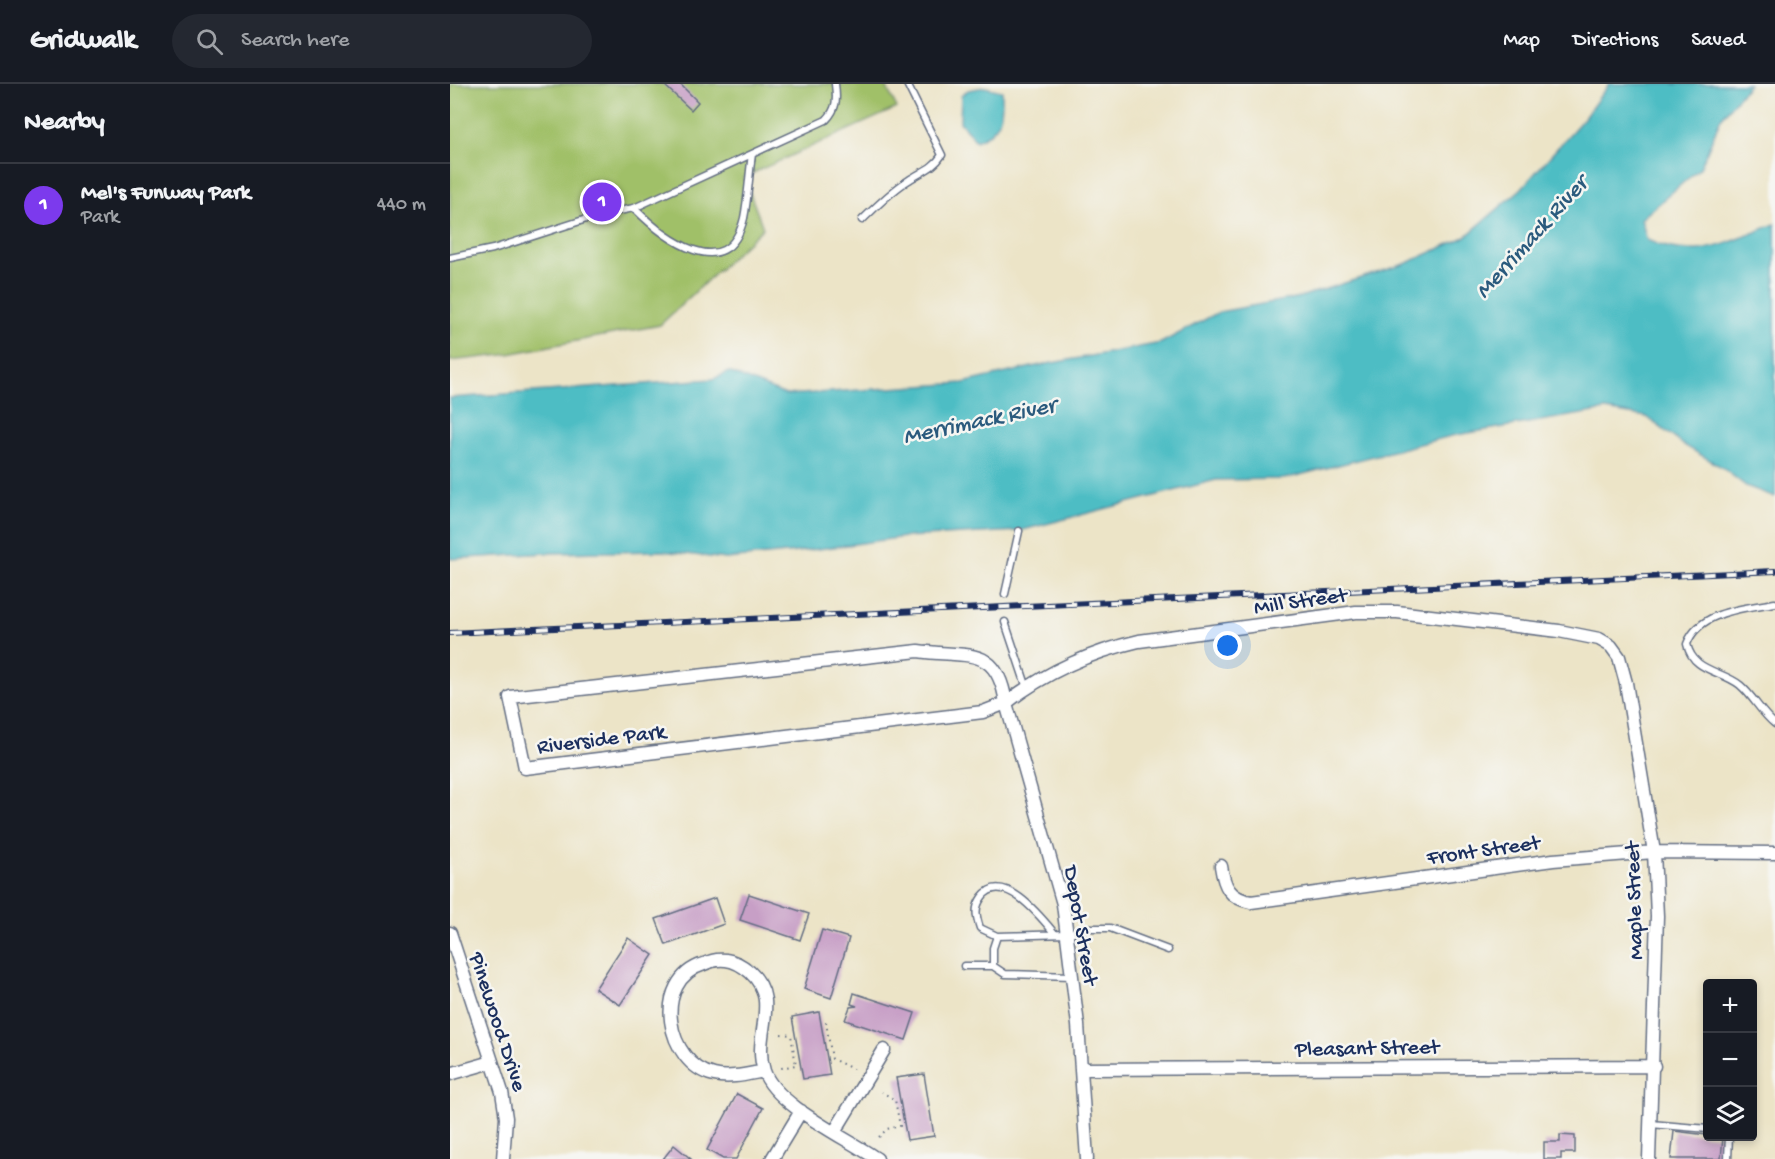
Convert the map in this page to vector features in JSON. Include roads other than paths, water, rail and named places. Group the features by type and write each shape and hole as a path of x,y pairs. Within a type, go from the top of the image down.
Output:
{"street":[{"name":"Mill Street","path":"1006,703 1027,688 1087,656 1131,643 1356,612 1397,612 1559,631 1599,639 1611,646"},
{"name":"Maple Street","path":"1611,646 1619,657 1626,683 1653,852 1657,916 1654,1066 1649,1159"},
{"name":"Riverside Park","path":"918,651 985,660 996,668 1006,703 983,712 525,768 510,697 918,651"},
{"name":"Depot Street","path":"1006,703 1063,904 1061,934 1071,976 1082,1069 1087,1159"},
{"name":"Front Street","path":"1221,866 1225,886 1232,895 1251,902 1553,860 1653,852 1775,853"},
{"name":"Pinewood Drive","path":"450,933 505,1106 503,1159"},
{"path":"764,1071 734,1077 717,1076 704,1072 692,1064 683,1053 673,1027 671,998 677,982 698,965 724,960 746,970 764,988 766,998 760,1047 764,1071 775,1090 801,1111 877,1159"},
{"path":"835,1131 884,1050"},
{"path":"450,1074 492,1062"},
{"name":"Pleasant Street","path":"1082,1069 1654,1066"},
{"path":"772,1159 801,1111"}],"lane":[{"path":"450,258 493,249 599,215 634,208 826,120 834,112 837,99 834,84"},
{"path":"862,220 910,178 927,171 942,155 907,84"},
{"path":"634,208 678,244 698,253 711,254 726,248 738,235 744,218 752,154"},
{"path":"1005,594 1019,531"},
{"path":"1775,603 1720,615 1696,628 1687,644 1694,660 1702,667 1739,684 1775,724"},
{"path":"1005,622 1027,688"},
{"path":"1061,934 1012,892 998,888 988,890 981,898 975,914 980,928 997,936 1061,934 1087,928 1110,928 1167,951"},
{"path":"993,966 993,948 997,936"},
{"path":"964,966 993,966 1005,974 1071,976"},
{"path":"1651,1125 1703,1129"},
{"path":"1728,1159 1729,1141"}],"water":[{"name":"Merrimack River","path":"1609,84 1749,84 1721,118 1700,168 1641,219 1647,240 1682,250 1698,250 1727,243 1775,224 1775,497 1746,486 1720,466 1682,444 1647,417 1606,410 1451,436 1284,479 1216,480 1019,531 905,537 726,559 662,551 547,553 450,559 450,398 713,379 729,372 786,395 963,383 1036,366 1161,343 1219,312 1300,297 1405,264 1465,237 1521,189 1584,118"},
{"path":"985,87 1002,91 1001,115 999,122 991,132 976,141 960,122 961,96 968,90"}],"railway":[{"path":"450,633 1775,571"}],"place":[{"name":"Mel's Funway Park","path":"602,202"}]}
